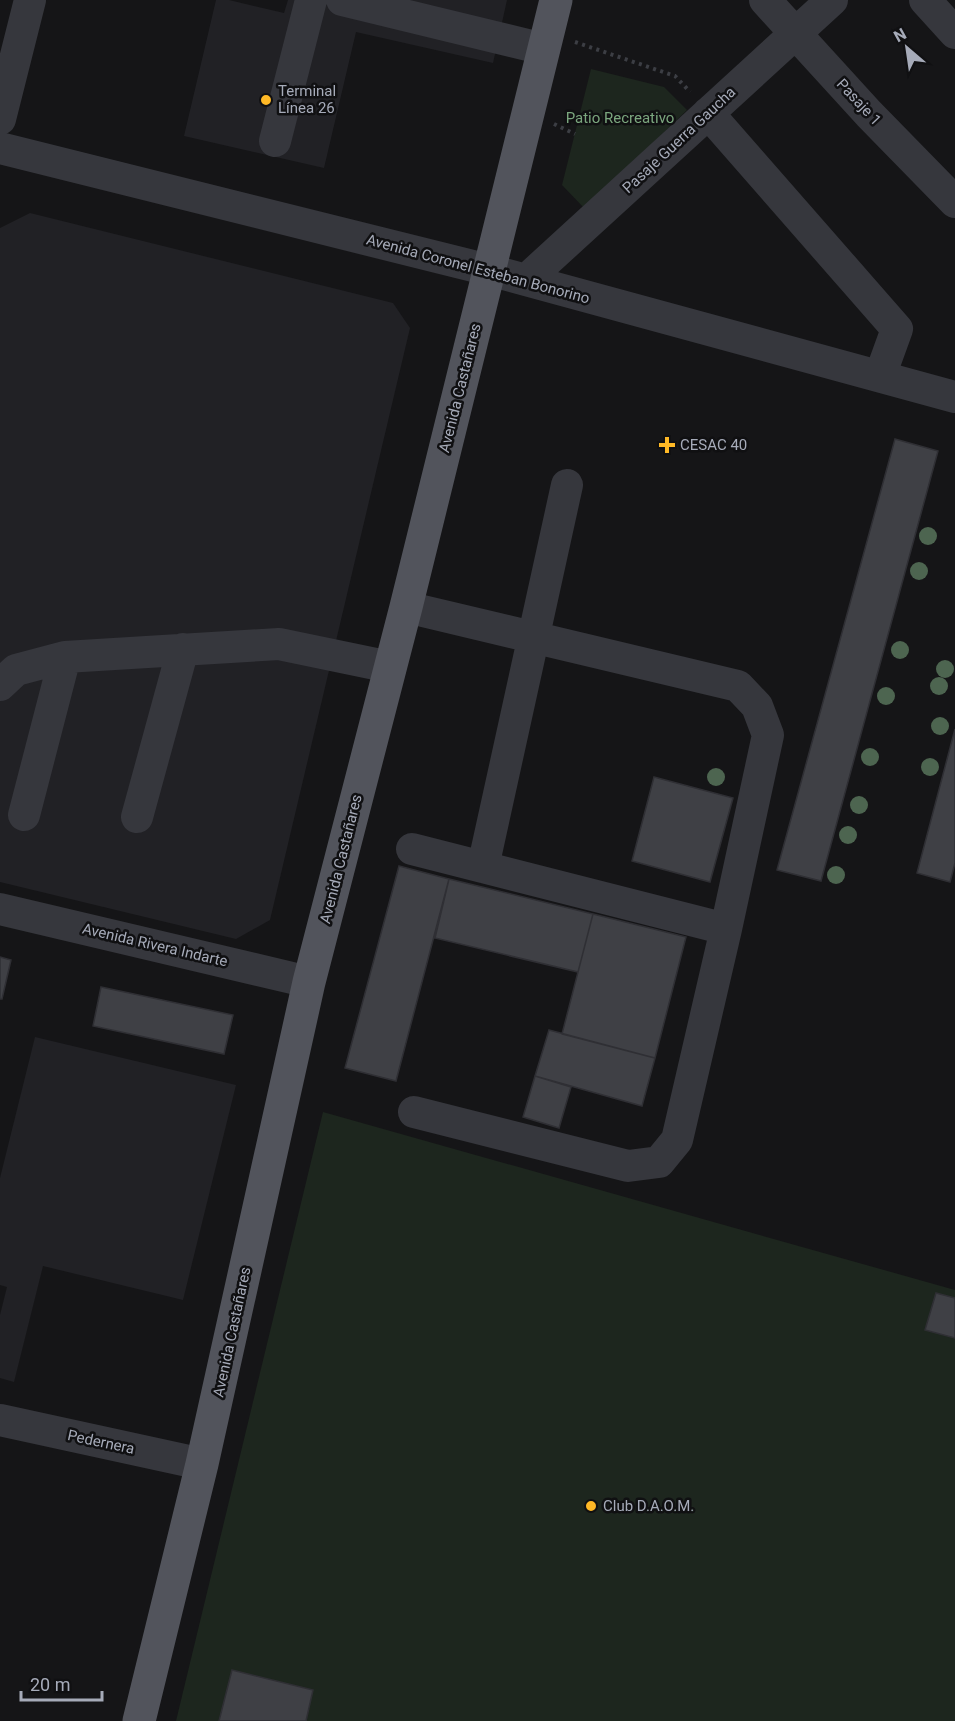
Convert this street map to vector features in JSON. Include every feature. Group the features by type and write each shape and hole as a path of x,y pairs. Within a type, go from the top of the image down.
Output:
{"main road":[{"name":"Avenida Castañares","path":"139,1721 202,1464 309,982 406,607 556,0"}],"street":[{"path":"0,119 30,0"},
{"path":"275,141 311,0"},
{"path":"342,0 546,41"},
{"name":"Pasaje 1","path":"765,0 869,114 955,202"},
{"name":"Pasaje Guerra Gaucha","path":"526,280 832,0"},
{"path":"925,0 955,33"},
{"path":"708,113 897,329 880,376"},
{"name":"Avenida Coronel Esteban Bonorino","path":"0,148 489,270 955,397"},
{"path":"483,867 567,485"},
{"path":"406,607 738,686 757,706 768,735 677,1140 659,1162 628,1166 414,1112"},
{"path":"0,685 16,670 65,657 279,644 390,667"},
{"path":"137,817 183,649"},
{"path":"24,815 65,657"},
{"path":"412,849 726,929"},
{"name":"Avenida Rivera Indarte","path":"0,909 309,982"},
{"name":"Pedernera","path":"0,1420 202,1464"}],"path":[{"path":"546,41 675,76 708,113"}],"shaded area":[{"name":"Terminal Línea 26","path":"216,0 229,0 284,13 288,0 507,0 493,63 356,32 324,168 184,136"},
{"path":"30,213 393,303 410,328 270,920 236,939 0,882 0,228"},
{"path":"35,1037 236,1085 183,1300 43,1266 14,1382 0,1378 0,1315 7,1287 0,1285 0,1178"}],"green space":[{"name":"Patio Recreativo","path":"591,69 664,87 687,110 585,209 562,185"},
{"name":"Club D.A.O.M.","path":"323,1112 955,1290 955,1721 176,1721"}],"building":[{"path":"895,439 938,451 821,881 777,870"},
{"path":"955,729 955,863 950,882 917,873"},
{"path":"654,777 733,798 710,882 632,861"},
{"path":"399,866 449,879 396,1081 345,1068"},
{"path":"449,879 593,914 578,972 435,938"},
{"path":"593,914 686,937 655,1058 562,1034"},
{"path":"0,957 11,960 2,999 0,999"},
{"path":"101,987 233,1015 224,1054 93,1026"},
{"path":"549,1030 655,1058 642,1106 535,1076"},
{"path":"535,1076 571,1087 559,1128 523,1117"},
{"path":"936,1293 955,1298 955,1338 925,1330"},
{"path":"232,1670 313,1690 306,1721 219,1721"}],"place":[{"name":"Terminal Línea 26","path":"266,100"},
{"name":"CESAC 40","path":"667,445"},
{"name":"Club D.A.O.M.","path":"591,1506"}]}
